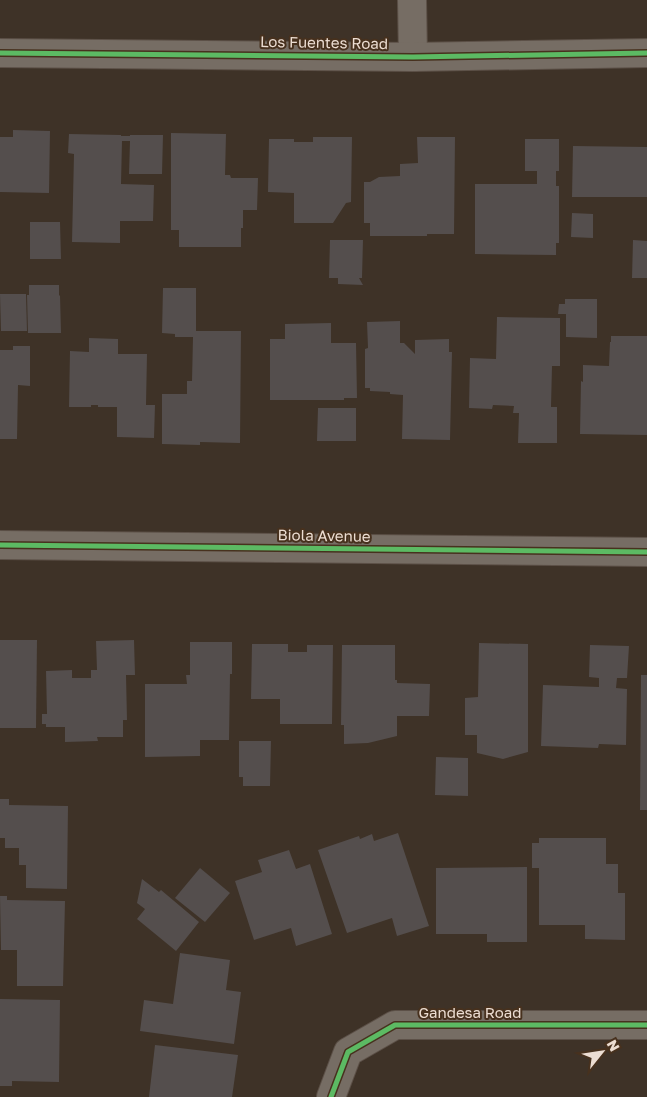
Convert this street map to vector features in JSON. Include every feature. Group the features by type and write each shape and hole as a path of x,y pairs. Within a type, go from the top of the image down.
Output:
{"street":[{"path":"412,0 413,57"},
{"name":"Los Fuentes Road","path":"0,53 413,57 647,53"},
{"name":"Biola Avenue","path":"0,545 647,552"},
{"name":"Gandesa Road","path":"331,1097 348,1052 395,1026 647,1025"}],"building":[{"path":"13,130 50,131 49,193 0,192 0,137 13,137"},
{"path":"171,133 226,134 225,175 230,175 231,178 258,178 257,210 243,210 241,247 179,247 179,230 171,230"},
{"path":"69,134 163,135 162,174 129,174 130,141 122,141 121,184 154,185 153,221 120,221 120,243 72,242 74,154 68,153"},
{"path":"313,137 352,137 351,202 346,203 333,223 294,223 294,193 268,192 269,139 294,139 294,142 313,142"},
{"path":"417,137 455,137 454,234 370,236 370,223 364,223 364,182 370,182 379,177 400,176 400,164 418,163"},
{"path":"525,139 559,139 559,171 556,171 556,186 559,186 559,243 556,243 556,255 475,254 475,184 537,184 537,171 525,171"},
{"path":"573,146 647,147 647,197 572,197"},
{"path":"572,213 593,214 593,238 571,237"},
{"path":"30,222 60,222 61,259 30,259"},
{"path":"330,240 363,240 362,278 359,278 363,285 338,284 338,278 329,278"},
{"path":"633,240 647,241 647,278 632,278"},
{"path":"29,285 59,285 61,333 28,333 27,295 29,295"},
{"path":"163,288 196,288 196,331 241,331 240,443 200,442 200,445 162,444 162,394 187,394 187,381 192,381 193,337 175,337 175,334 162,333"},
{"path":"0,294 26,294 27,331 1,331"},
{"path":"565,299 597,299 597,338 566,337 566,314 558,314 559,304 565,304"},
{"path":"497,317 560,318 560,366 552,366 551,407 557,407 557,443 518,443 519,413 513,413 514,406 493,405 492,409 469,408 470,358 496,359"},
{"path":"400,321 400,343 404,343 415,354 415,340 449,339 449,352 452,352 450,440 402,439 403,395 370,391 370,388 365,388 365,349 368,348 367,322"},
{"path":"331,323 331,343 356,343 357,398 344,398 344,400 270,400 270,339 285,339 285,324"},
{"path":"611,336 647,336 647,435 580,434 583,365 609,366"},
{"path":"89,338 118,339 118,354 147,354 146,405 155,405 154,438 117,437 117,407 91,405 91,407 69,407 70,351 89,352"},
{"path":"13,346 30,346 30,386 18,385 17,439 0,439 0,350 13,350"},
{"path":"318,408 356,408 356,441 317,441"},
{"path":"0,640 37,640 36,728 0,728"},
{"path":"134,640 135,675 126,675 127,720 123,720 123,737 97,737 98,741 65,742 65,727 46,727 46,724 42,724 42,714 47,714 46,671 72,670 72,678 91,678 91,670 97,670 96,641"},
{"path":"190,642 232,642 229,740 200,740 200,756 145,757 145,684 187,684 186,675 190,675"},
{"path":"479,643 528,644 528,752 503,759 477,753 477,735 465,735 465,698 478,697"},
{"path":"252,644 288,644 288,652 307,652 307,645 333,645 332,724 280,724 280,699 251,699"},
{"path":"342,645 395,645 395,680 397,680 397,683 430,684 429,716 397,716 397,736 368,743 344,744 344,725 341,725"},
{"path":"590,645 629,646 627,678 617,678 616,688 627,689 626,745 599,744 598,748 541,746 543,685 599,687 599,678 589,677"},
{"path":"641,675 647,675 647,810 640,810"},
{"path":"239,741 271,741 270,786 243,786 243,777 239,777"},
{"path":"436,757 468,758 468,796 435,795"},
{"path":"0,799 9,799 9,805 68,806 67,889 26,888 26,865 19,865 19,848 5,848 5,838 0,838"},
{"path":"398,833 429,926 397,936 392,918 347,933 318,850 359,836 360,839 372,834 374,841"},
{"path":"539,838 606,838 606,864 618,864 618,893 625,893 625,940 585,939 585,925 539,925 539,868 532,868 532,843 539,843"},
{"path":"289,850 296,869 310,864 332,934 296,946 291,928 254,940 235,881 262,872 258,860"},
{"path":"527,867 527,942 487,942 487,934 436,934 436,868"},
{"path":"200,868 230,893 205,922 175,898"},
{"path":"142,879 159,892 161,890 199,922 176,951 137,919 145,909 137,903"},
{"path":"0,896 7,896 7,900 65,901 63,986 17,986 17,950 1,950"},
{"path":"180,953 230,960 226,990 241,992 234,1044 140,1031 144,1000 173,1004"},
{"path":"0,999 60,1000 59,1082 12,1081 12,1086 0,1086"},
{"path":"155,1045 238,1055 232,1097 149,1097"}],"cycle path":[{"path":"0,53 413,57 647,53"},
{"path":"0,545 647,552"},
{"path":"331,1097 348,1052 395,1025 647,1025"}]}
